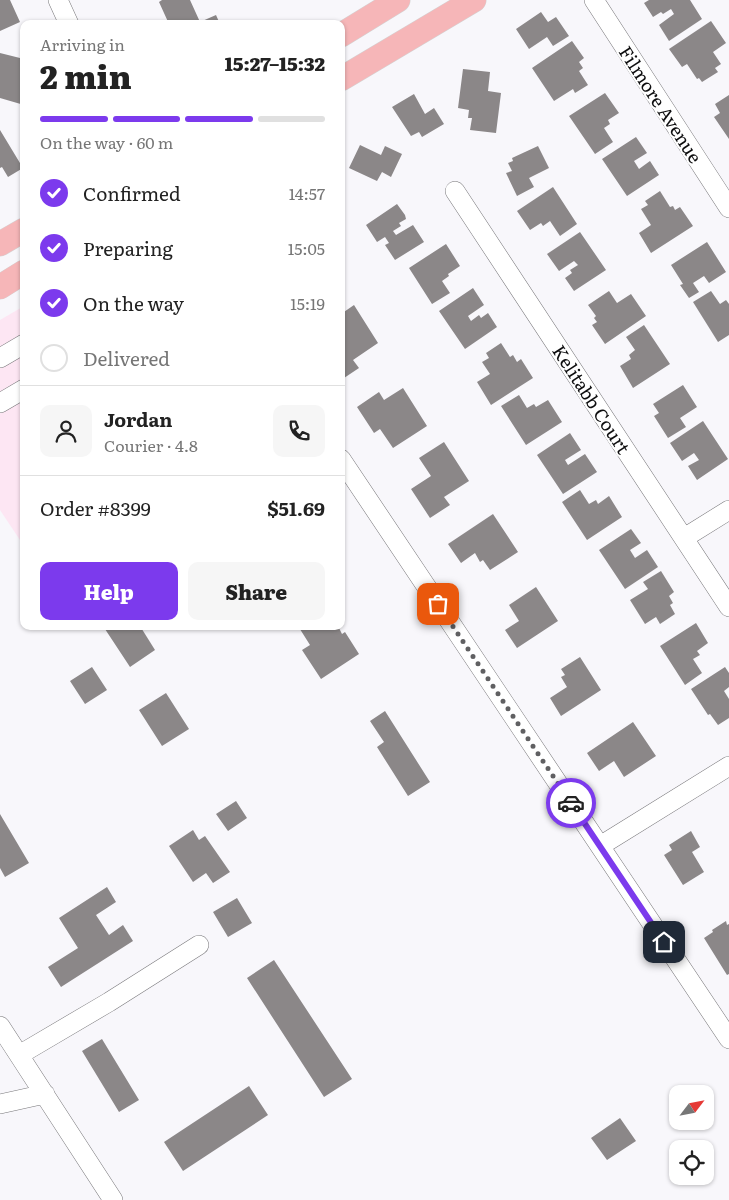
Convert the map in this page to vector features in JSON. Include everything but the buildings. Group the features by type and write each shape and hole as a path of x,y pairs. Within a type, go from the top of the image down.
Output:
{"main road":[{"path":"345,33 398,0"},
{"path":"345,78 474,0"},
{"path":"0,244 20,232"},
{"path":"0,287 20,274"}],"street":[{"path":"58,0 67,20"},
{"name":"Filmore Avenue","path":"594,0 729,208"},
{"name":"Kelitabb Court","path":"455,191 729,607"},
{"path":"0,358 20,346"},
{"path":"0,403 20,391"},
{"path":"345,465 729,1039"},
{"path":"684,538 729,510"},
{"path":"600,846 729,766"},
{"path":"19,1055 109,1002 199,945"},
{"path":"0,1026 113,1200"},
{"path":"0,1104 44,1094"}],"shaded area":[{"path":"20,308 20,540 0,510 0,320"}],"way so far":[{"path":"438,604 571,803"}],"route":[{"path":"571,803 664,942"}]}
